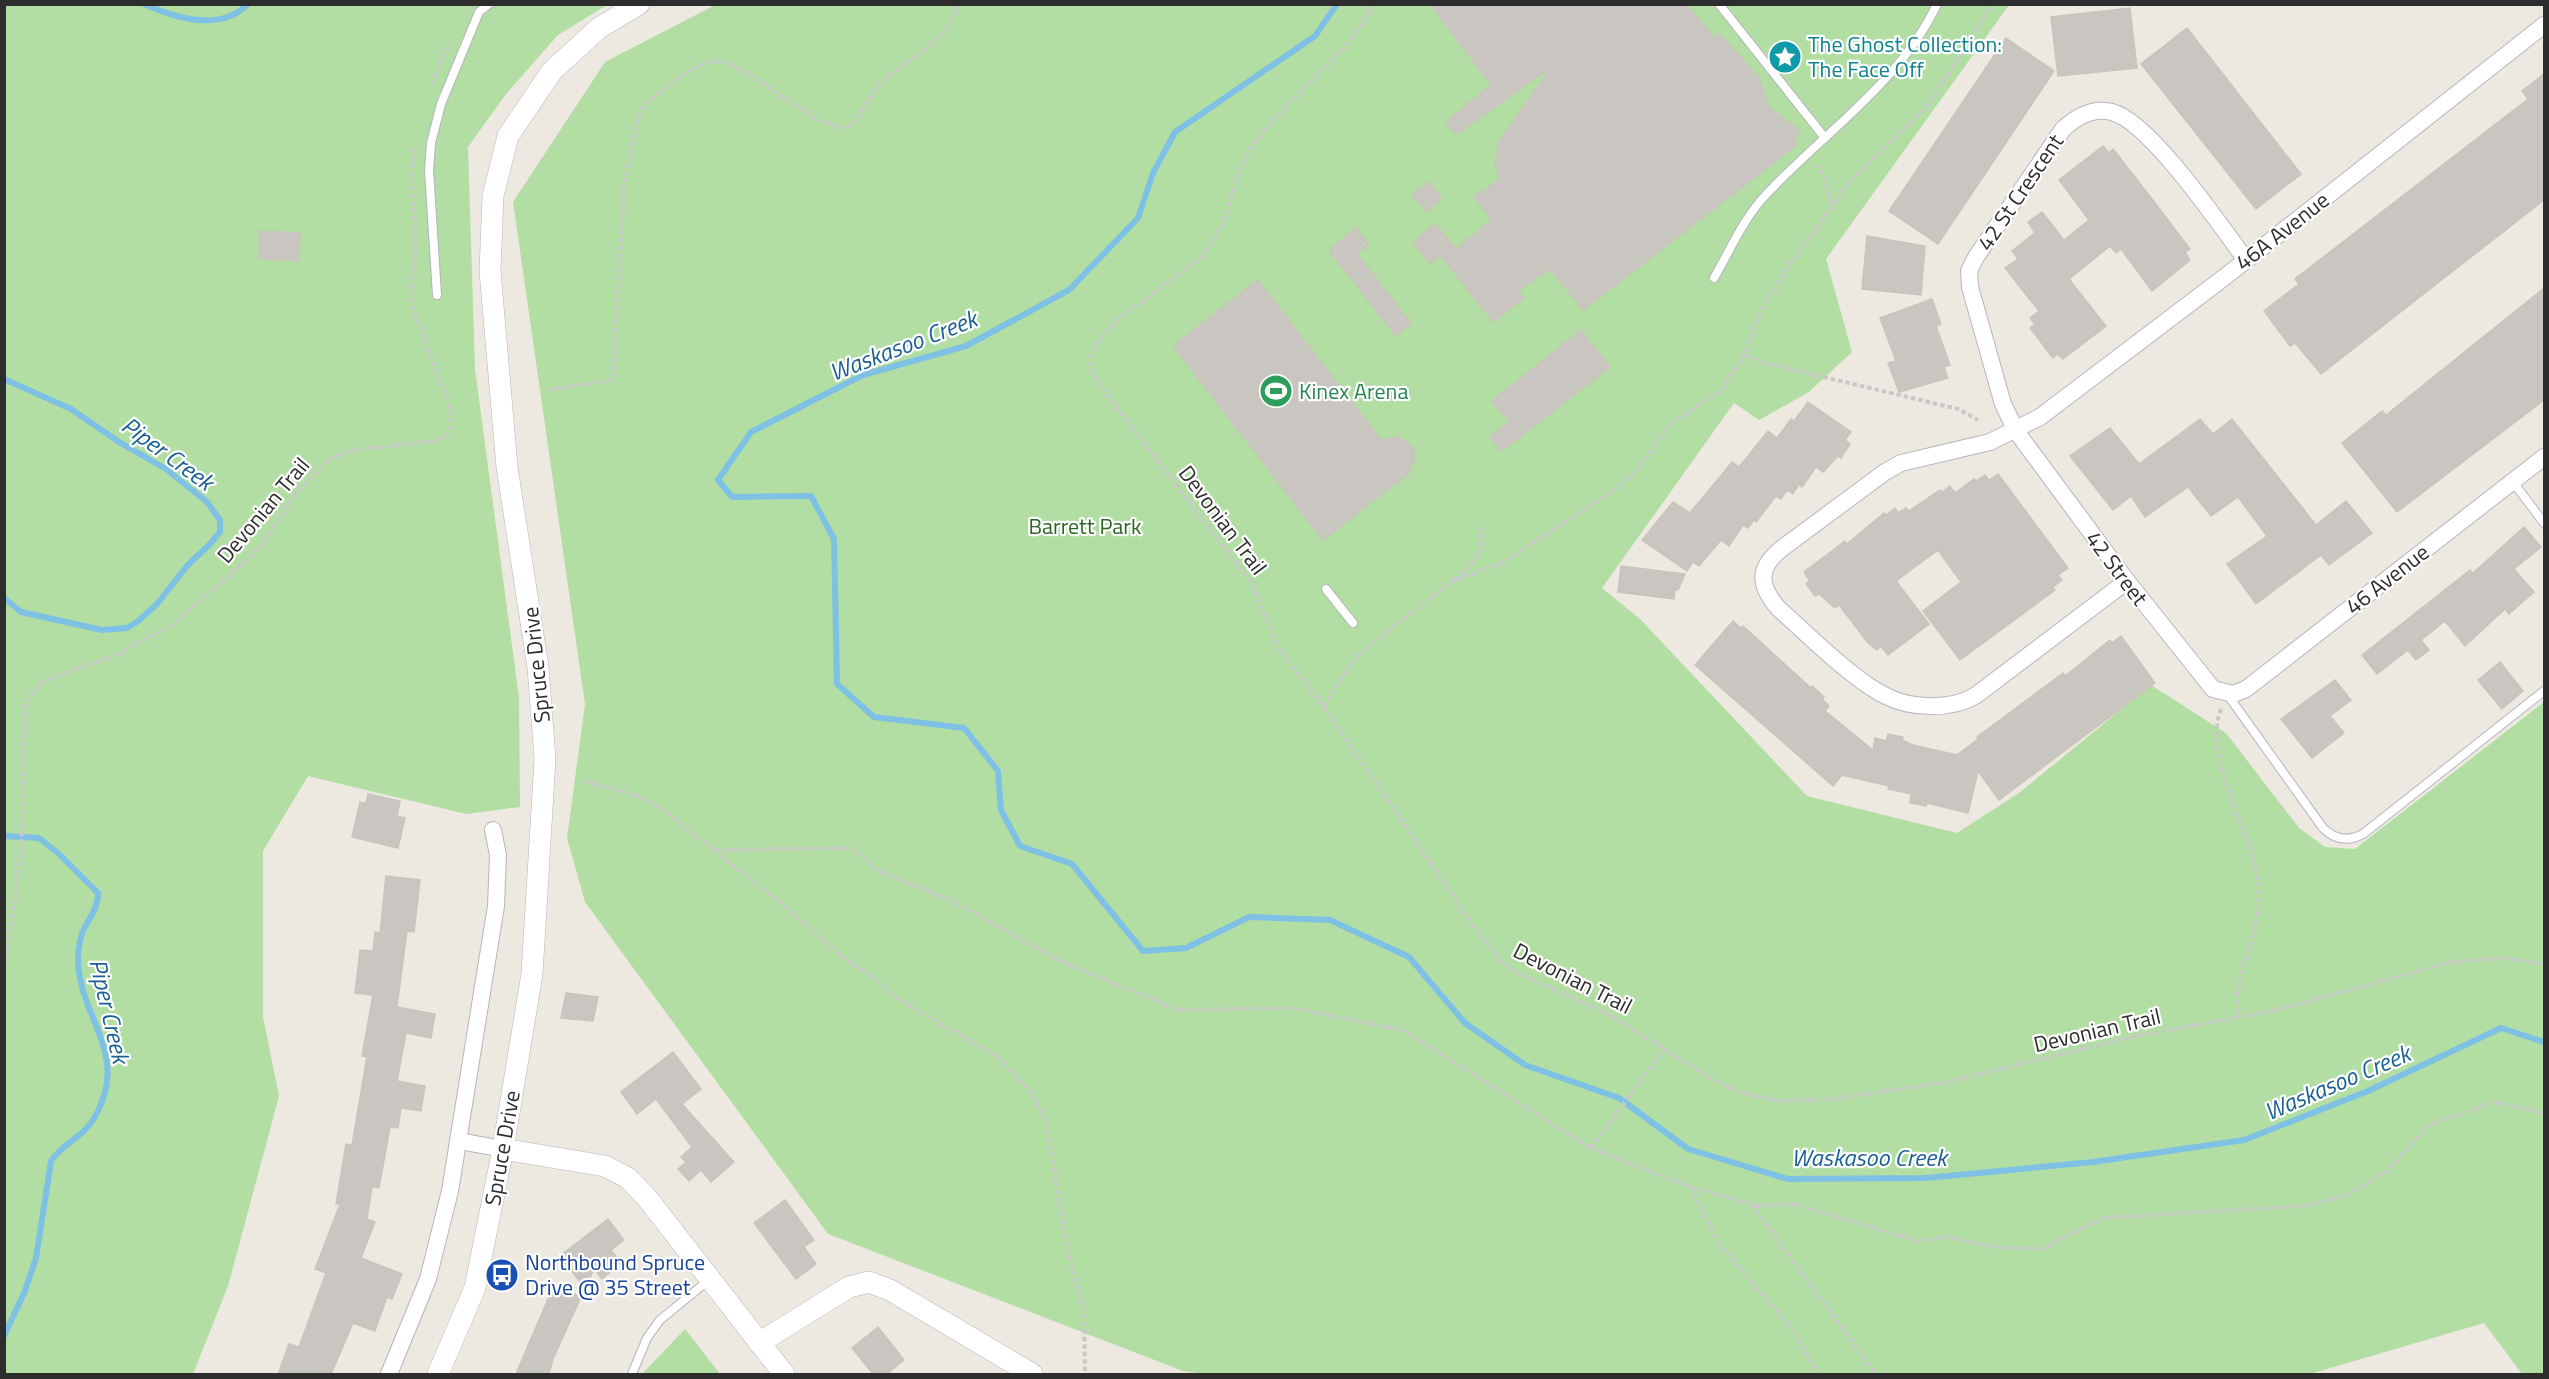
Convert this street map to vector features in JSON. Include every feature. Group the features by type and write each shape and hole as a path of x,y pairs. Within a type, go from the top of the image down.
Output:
{"street":[{"name":"Spruce Drive","path":"438,1374 475,1287 503,1149 532,974 545,759 538,667 507,467 490,271 493,196 508,136 552,71 599,28 639,4"},
{"name":"46A Avenue","path":"2127,581 1975,696 1964,702 1950,705 1906,702 1886,697 1868,685 1778,608 1768,597 1763,572 1769,559 1869,482 1902,463 1990,442 2040,417 2246,260 2544,25"},
{"name":"42 St Crescent","path":"2016,431 2003,404 1972,296 1969,271 1976,257 2063,129 2075,118 2101,110 2113,112 2137,126 2151,138 2246,260"},
{"name":"42 Street","path":"2016,431 2207,685 2227,694"},
{"name":"46 Avenue","path":"2227,694 2239,692 2254,683 2544,457"},
{"name":"Spruce Drive","path":"389,1374 415,1314 433,1262 459,1141 496,906 498,855 493,830"},
{"path":"459,1141 605,1166 628,1178 647,1198 784,1374"},
{"path":"759,1343 849,1287 869,1282 890,1290 1032,1374"}],"lane":[{"path":"436,295 429,170 431,143 441,104 479,12 489,4"},
{"path":"1719,4 1825,138"},
{"path":"1714,278 1755,207 1893,69 1918,38 1937,4"},
{"path":"2512,482 2544,523"},
{"path":"1326,589 1353,623"},
{"path":"2227,694 2323,828 2335,837 2346,839 2363,834 2544,691"},
{"path":"632,1374 647,1338 660,1320 710,1279"}],"path":[{"path":"549,390 613,380 624,188 637,122 644,104 687,72 707,62 717,61 745,72 820,121 845,129 859,117 870,96 883,81 947,31 958,4"},
{"name":"Devonian Trail","path":"1373,4 1365,20 1346,45 1251,149 1237,176 1222,225 1209,247 1192,266 1110,326 1096,343 1091,361 1093,374 1101,387 1251,582 1279,649 1324,707 1474,927 1500,960 1515,972 1608,1014 1719,1083 1740,1092 1779,1101 1814,1101 1947,1082 2131,1037 2238,1018 2318,1000 2451,962 2504,958 2544,964"},
{"path":"1451,582 1506,561 1617,488 1637,470 1669,425 1722,389 1744,355 1760,313 1773,290 1863,168 1925,109 1976,32 1990,4"},
{"path":"429,92 453,37"},
{"name":"Devonian Trail","path":"4,970 21,857 25,710 34,690 51,678 136,646 174,624 250,557 267,537 294,496 328,459 354,450 429,443 442,438 451,429 452,413 410,299 416,244 411,172 417,136"},
{"path":"1807,155 1822,170 1833,206"},
{"path":"1744,355 1769,364 1958,409 1978,420"},
{"path":"1324,707 1351,663 1362,651 1451,582 1482,549 1484,539 1478,524"},
{"path":"2227,694 2216,722 2216,744 2254,861 2260,901 2258,924 2237,988 2238,1018"},
{"path":"584,781 646,799 716,850 841,956 868,974 897,998 1001,1059 1033,1095 1046,1122 1066,1246 1084,1314 1085,1374"},
{"path":"716,850 853,849 876,870 955,902 1058,960 1178,1010 1293,1008 1402,1030 1591,1148 1691,1187 1752,1204 1793,1204 1918,1241 1948,1237 1993,1247 2042,1249 2103,1218 2302,1206 2345,1196 2388,1171 2428,1125 2494,1102 2544,1113"},
{"path":"1591,1148 1617,1116 1665,1048"},
{"path":"1691,1187 1718,1244 1790,1326 1819,1374"},
{"path":"1752,1204 1876,1374"}],"green space":[{"path":"5,5 607,5 558,35 506,94 468,147 475,369 519,698 520,807 466,814 308,776 263,851 263,1017 279,1096 228,1286 193,1374 5,1374"},
{"name":"Barrett Park","path":"715,5 2009,5 1826,259 1852,352 1809,392 1759,420 1734,403 1602,588 1640,619 1807,796 1957,833 2019,793 2151,685 2226,733 2299,828 2325,847 2355,849 2544,702 2544,1374 2522,1374 2484,1323 2310,1374 1205,1374 1183,1371 828,1234 585,902 567,838 585,704 513,202 605,62"},
{"path":"685,1329 720,1374 642,1374 643,1373"}],"building":[{"path":"1430,4 1687,4 1714,38 1720,34 1758,76 1769,107 1800,131 1794,136 1797,145 1583,310 1550,269 1518,291 1524,298 1493,322 1440,255 1430,264 1413,242 1435,224 1456,249 1492,220 1474,197 1501,178 1495,166 1498,143 1551,67 1456,135 1446,122 1491,85"},
{"path":"2130,8 2137,68 2058,76 2051,17"},
{"path":"2187,28 2301,174 2256,209 2141,64"},
{"path":"2006,38 2054,71 1938,244 1889,211"},
{"path":"2544,74 2544,200 2321,374 2295,343 2290,346 2264,311 2299,284 2295,279 2528,99 2522,91"},
{"path":"2103,146 2109,153 2113,149 2152,199 2190,249 2185,252 2190,260 2152,291 2121,249 2116,253 2110,246 2069,279 2106,326 2063,359 2057,354 2053,358 2030,328 2035,324 2030,318 2039,311 2005,268 2018,259 2012,251 2035,233 2028,222 2042,212 2064,240 2089,220 2059,180"},
{"path":"1428,182 1442,199 1426,212 1412,194"},
{"path":"1356,228 1369,244 1357,254 1411,323 1396,336 1329,250"},
{"path":"259,231 300,233 299,261 259,259"},
{"path":"1867,236 1925,246 1921,295 1862,289"},
{"name":"Kinex Arena","path":"1258,280 1381,440 1400,437 1414,449 1414,462 1408,474 1323,540 1173,346"},
{"path":"2544,288 2544,400 2397,512 2342,443 2382,411 2386,415"},
{"path":"1932,299 1941,324 1936,326 1950,365 1944,367 1948,378 1899,392 1888,363 1896,361 1880,318"},
{"path":"1581,330 1610,367 1502,451 1490,437 1509,422 1492,401"},
{"path":"1808,402 1851,432 1845,440 1850,444 1841,458 1838,456 1823,472 1816,467 1802,487 1799,484 1793,494 1787,490 1781,499 1776,496 1756,522 1754,520 1748,528 1743,525 1729,546 1721,540 1699,566 1693,562 1687,571 1642,540 1673,502 1690,513 1732,462 1739,467 1768,431 1777,438"},
{"path":"2200,419 2213,434 2232,419 2316,525 2346,501 2372,533 2329,565 2321,555 2256,604 2227,564 2267,536 2238,497 2211,516 2188,487 2145,517 2131,496 2113,510 2070,456 2110,428 2139,464"},
{"path":"1998,474 2068,568 2058,575 2062,580 2053,587 2055,590 1960,660 1923,611 1961,582 1938,550 1896,581 1929,624 1888,655 1881,646 1877,650 1868,643 1839,605 1835,608 1819,594 1815,596 1806,584 1810,581 1804,572 1845,541 1847,544 1884,513 1886,515 1895,508 1898,513 1906,508 1909,511 1940,490 1942,492 1950,486 1955,493 1974,479 1976,481 1985,475 1989,480"},
{"path":"2524,527 2541,547 2514,569 2534,592 2509,614 2505,609 2465,646 2445,621 2421,640 2429,650 2416,660 2408,650 2377,674 2362,655 2470,570 2473,573"},
{"path":"1621,566 1685,574 1678,590 1675,590 1674,599 1618,592"},
{"path":"1733,621 1741,628 1743,626 1811,688 1812,686 1824,697 1822,699 1829,706 1825,711 1873,750 1875,738 1886,741 1888,734 1903,737 1902,740 1913,745 1957,755 1978,739 1977,737 2063,673 2065,676 2110,640 2112,643 2121,636 2155,683 1999,800 1978,771 1968,813 1927,803 1926,806 1910,803 1911,794 1888,789 1889,786 1842,775 1833,786 1695,665"},
{"path":"2500,662 2523,691 2502,709 2478,680"},
{"path":"2335,680 2351,700 2330,716 2344,733 2312,758 2281,719"},
{"path":"368,794 400,801 397,816 405,818 398,848 352,837 360,802 366,803"},
{"path":"386,876 420,880 414,932 407,931 397,1007 435,1014 431,1038 406,1033 397,1081 425,1086 421,1111 401,1108 398,1128 390,1127 379,1188 372,1187 367,1219 375,1222 361,1258 402,1274 392,1299 387,1297 375,1331 353,1323 331,1374 278,1374 289,1344 299,1347 326,1273 315,1269 340,1204 336,1204 346,1144 352,1145 367,1057 362,1056 373,995 355,993 360,950 373,951 375,932 380,933"},
{"path":"566,993 598,997 593,1021 561,1018"},
{"path":"673,1052 701,1089 682,1104 734,1162 711,1182 701,1170 689,1181 678,1169 686,1162 681,1157 692,1147 656,1099 637,1114 621,1092"},
{"path":"785,1200 814,1240 804,1247 816,1264 796,1279 754,1223"},
{"path":"608,1219 624,1240 611,1250 621,1263 602,1279 594,1269 585,1288 560,1256"},
{"path":"554,1285 581,1297 553,1359 549,1374 516,1374"},
{"path":"878,1327 904,1360 887,1374 873,1374 852,1348"}],"waterway":[{"name":"Piper Creek","path":"144,4 183,18 198,20 225,18 237,13 248,4"},
{"name":"Waskasoo Creek","path":"1337,4 1315,36 1175,132 1153,173 1138,218 1069,290 966,346 863,375 751,432 718,480 732,497 811,496 834,539 837,684 874,717 964,728 998,771 1001,810 1020,846 1072,864 1143,951 1186,948 1249,917 1330,920 1409,957 1465,1023 1525,1065 1619,1098 1688,1149 1788,1179 1926,1178 2093,1162 2244,1140 2368,1091 2501,1028 2544,1042"},
{"name":"Piper Creek","path":"4,379 71,409 119,442 166,469 207,502 220,520 220,532 210,544 187,566 157,604 127,628 102,630 21,612 4,598"},
{"name":"Piper Creek","path":"4,836 39,838 59,854 98,893 95,907 81,935 78,962 81,983 106,1058 108,1077 104,1098 89,1126 51,1161 36,1258 25,1291 4,1336"}],"place":[{"name":"The Ghost Collection: The Face Off","path":"1785,57"},
{"name":"Kinex Arena","path":"1276,391"},
{"name":"Northbound Spruce Drive @ 35 Street","path":"502,1275"}]}
